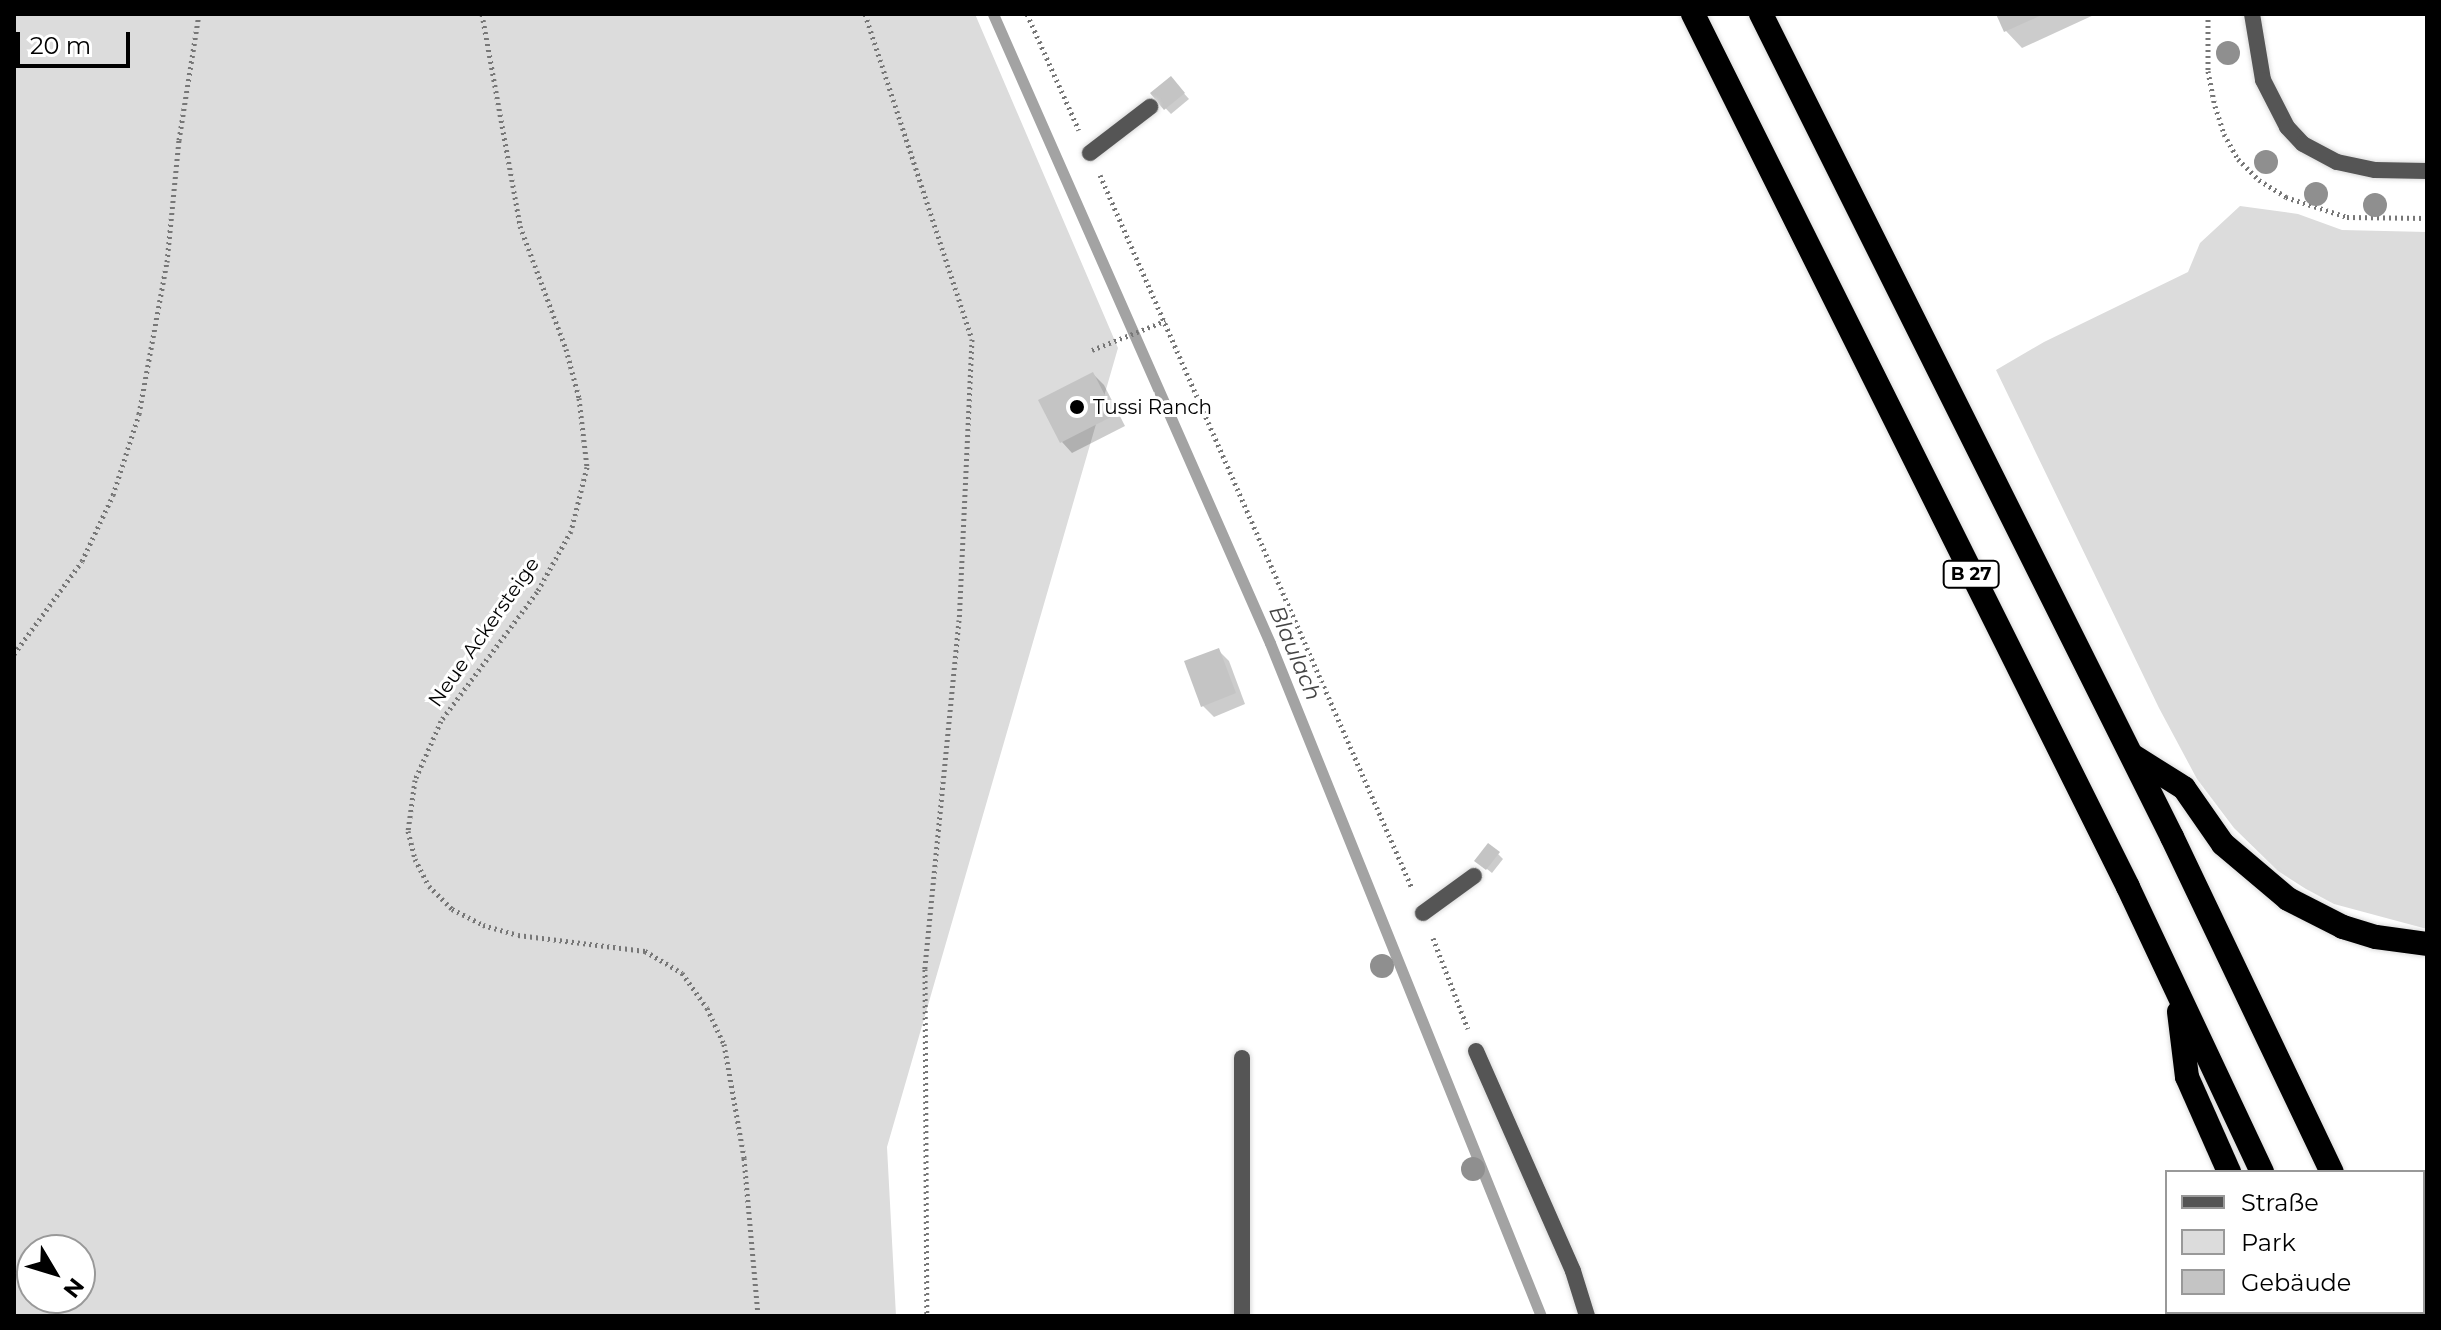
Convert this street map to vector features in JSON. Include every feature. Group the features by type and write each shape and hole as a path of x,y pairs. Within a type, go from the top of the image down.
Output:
{"highway":[{"name":"B 27","path":"1693,14 2177,990 2261,1170"},
{"name":"B 27","path":"1761,14 2131,754 2331,1170"},
{"path":"2131,754 2184,788 2223,844 2288,899 2343,927 2376,937 2427,944"},
{"path":"2177,990 2187,1077 2228,1170"}],"street":[{"path":"2252,14 2263,80 2287,127 2303,144 2337,162 2375,170 2427,171"},
{"path":"1090,153 1150,107"},
{"path":"1423,913 1474,876"},
{"path":"1476,1051 1573,1271 1587,1316"},
{"path":"1242,1058 1242,1316"}],"path":[{"path":"14,654 37,627 82,561 113,495 139,414 154,348 179,140 199,14"},
{"name":"Neue Ackersteige","path":"482,14 520,226 566,349 579,398 587,467 571,531 537,592 441,721 415,780 408,831 415,859 429,886 452,909 483,925 518,935 645,951 682,973 707,1008 724,1044 744,1158 758,1316"},
{"path":"865,14 972,339 959,620 925,969 927,1316"},
{"path":"1027,14 1165,321 1232,484 1423,913 1476,1051"},
{"path":"1092,350 1165,321"}],"green space":[{"path":"14,14 975,14 1118,348 887,1147 896,1316 14,1316"},
{"path":"2240,206 2298,214 2342,230 2427,232 2427,929 2334,904 2278,871 2234,828 2197,779 2159,708 1996,370 2044,342 2188,272 2200,243"}],"building":[{"path":"1996,14 2044,14 2004,32"},
{"path":"1171,76 1185,93 1164,110 1150,93"},
{"name":"Tussi Ranch","path":"1093,372 1115,415 1060,443 1038,400"},
{"path":"1219,648 1236,693 1201,707 1184,661"},
{"path":"1488,843 1500,852 1486,870 1474,861"}],"waterway":[{"name":"Blaulach","path":"993,14 1270,643 1541,1316"}],"place":[{"name":"Tussi Ranch","path":"1077,407"}]}
